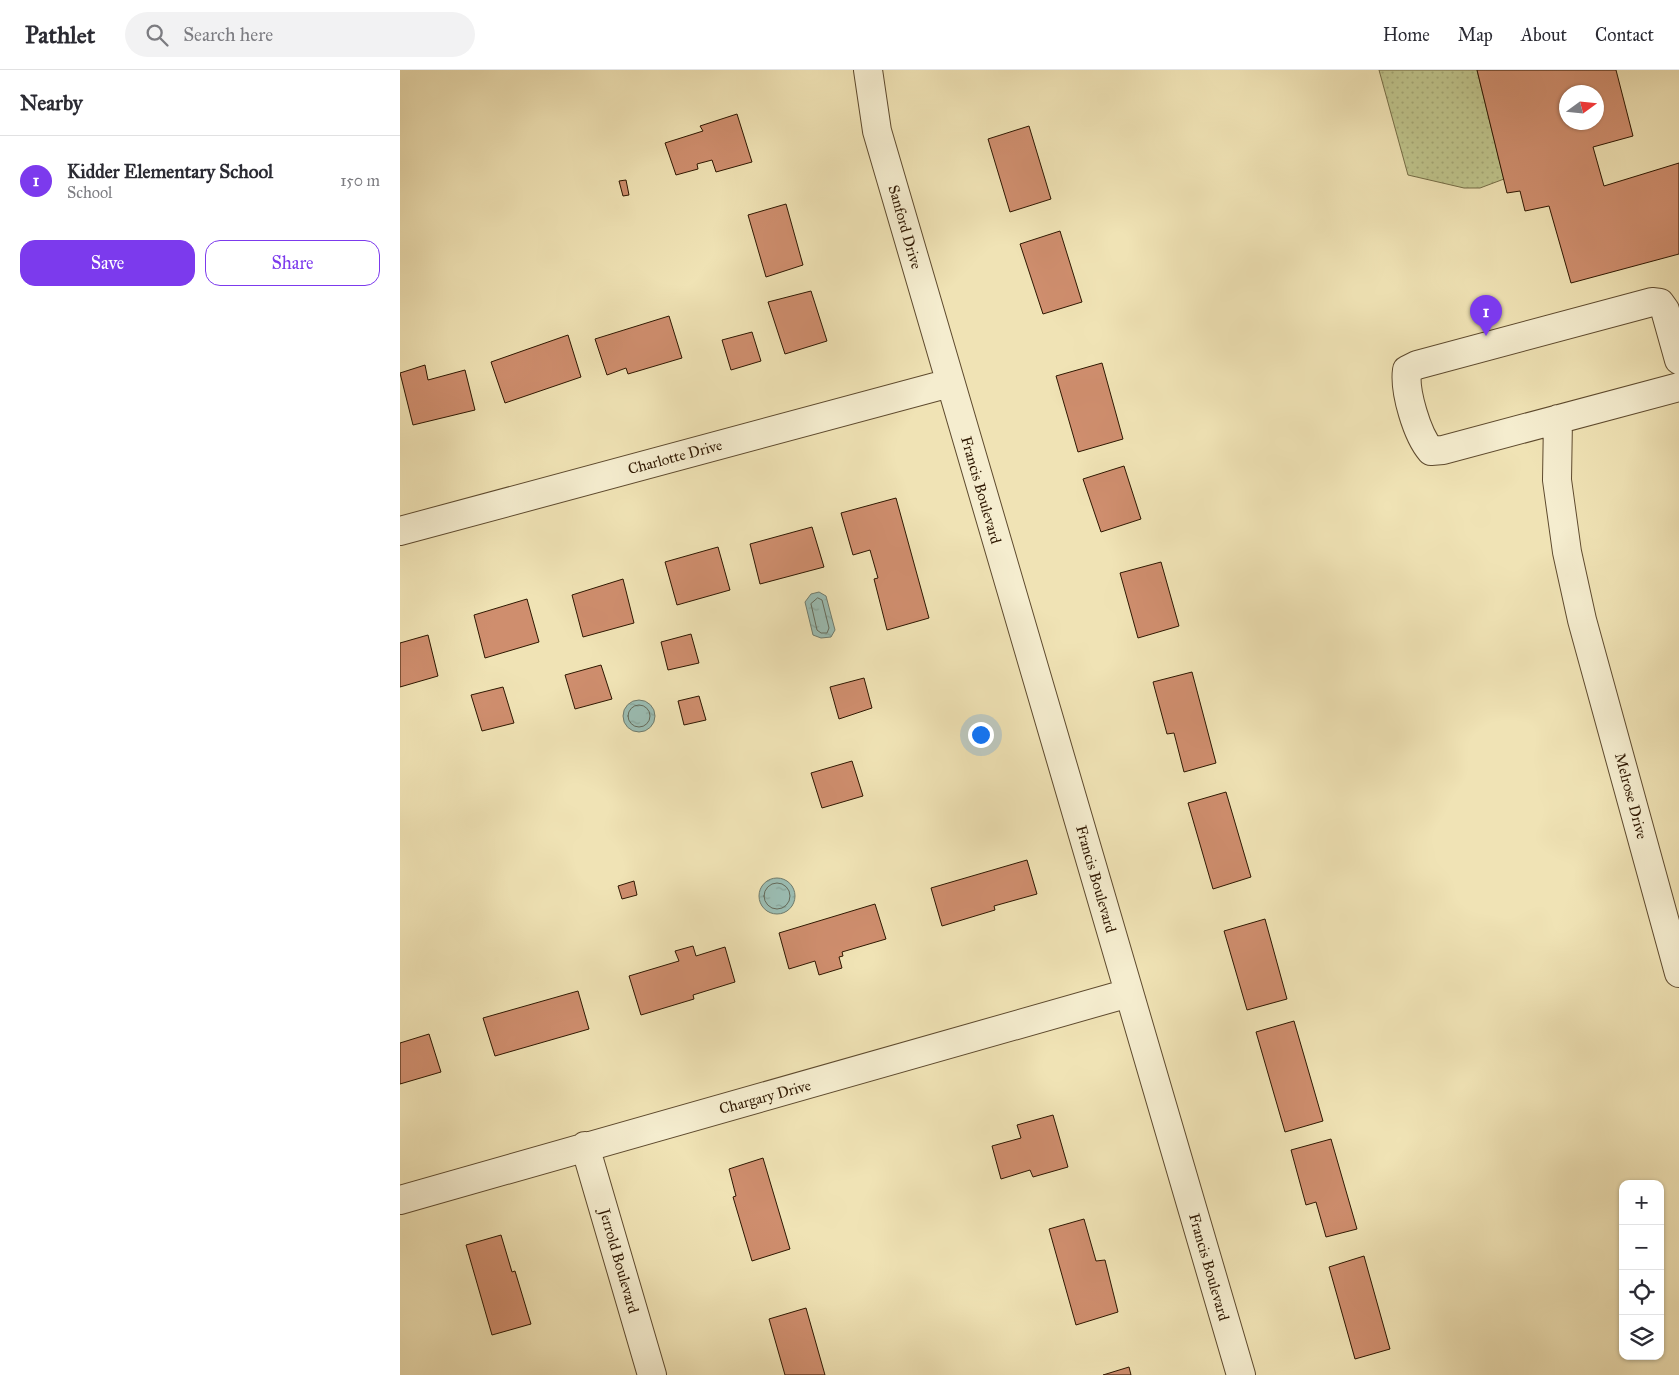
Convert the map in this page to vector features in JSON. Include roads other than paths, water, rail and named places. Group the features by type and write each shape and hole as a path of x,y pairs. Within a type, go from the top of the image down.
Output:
{"street":[{"name":"Sanford Drive","path":"868,70 877,131 950,383"},
{"path":"1679,360 1665,310 1660,302 1652,302 1513,338 1407,370 1405,381 1422,441 1431,451 1443,450 1679,387"},
{"name":"Charlotte Drive","path":"400,532 950,383"},
{"name":"Francis Boulevard","path":"950,383 1241,1375"},
{"name":"Melrose Drive","path":"1558,419 1557,480 1568,552 1582,620 1679,973"},
{"name":"Chargary Drive","path":"400,1200 585,1146 946,1047 1129,993"},
{"name":"Jerrold Boulevard","path":"585,1146 652,1375"}],"water":[{"path":"819,592 826,596 835,630 831,637 821,638 813,635 805,602 811,594"},
{"path":"639,700 650,705 655,716 650,727 639,732 628,727 623,716 628,705"},
{"path":"777,878 784,879 790,883 794,889 794,903 790,909 784,913 777,914 770,913 764,909 760,903 759,896 760,889 764,883 770,879"}],"place":[{"name":"Kidder Elementary School","path":"1486,336"}]}
